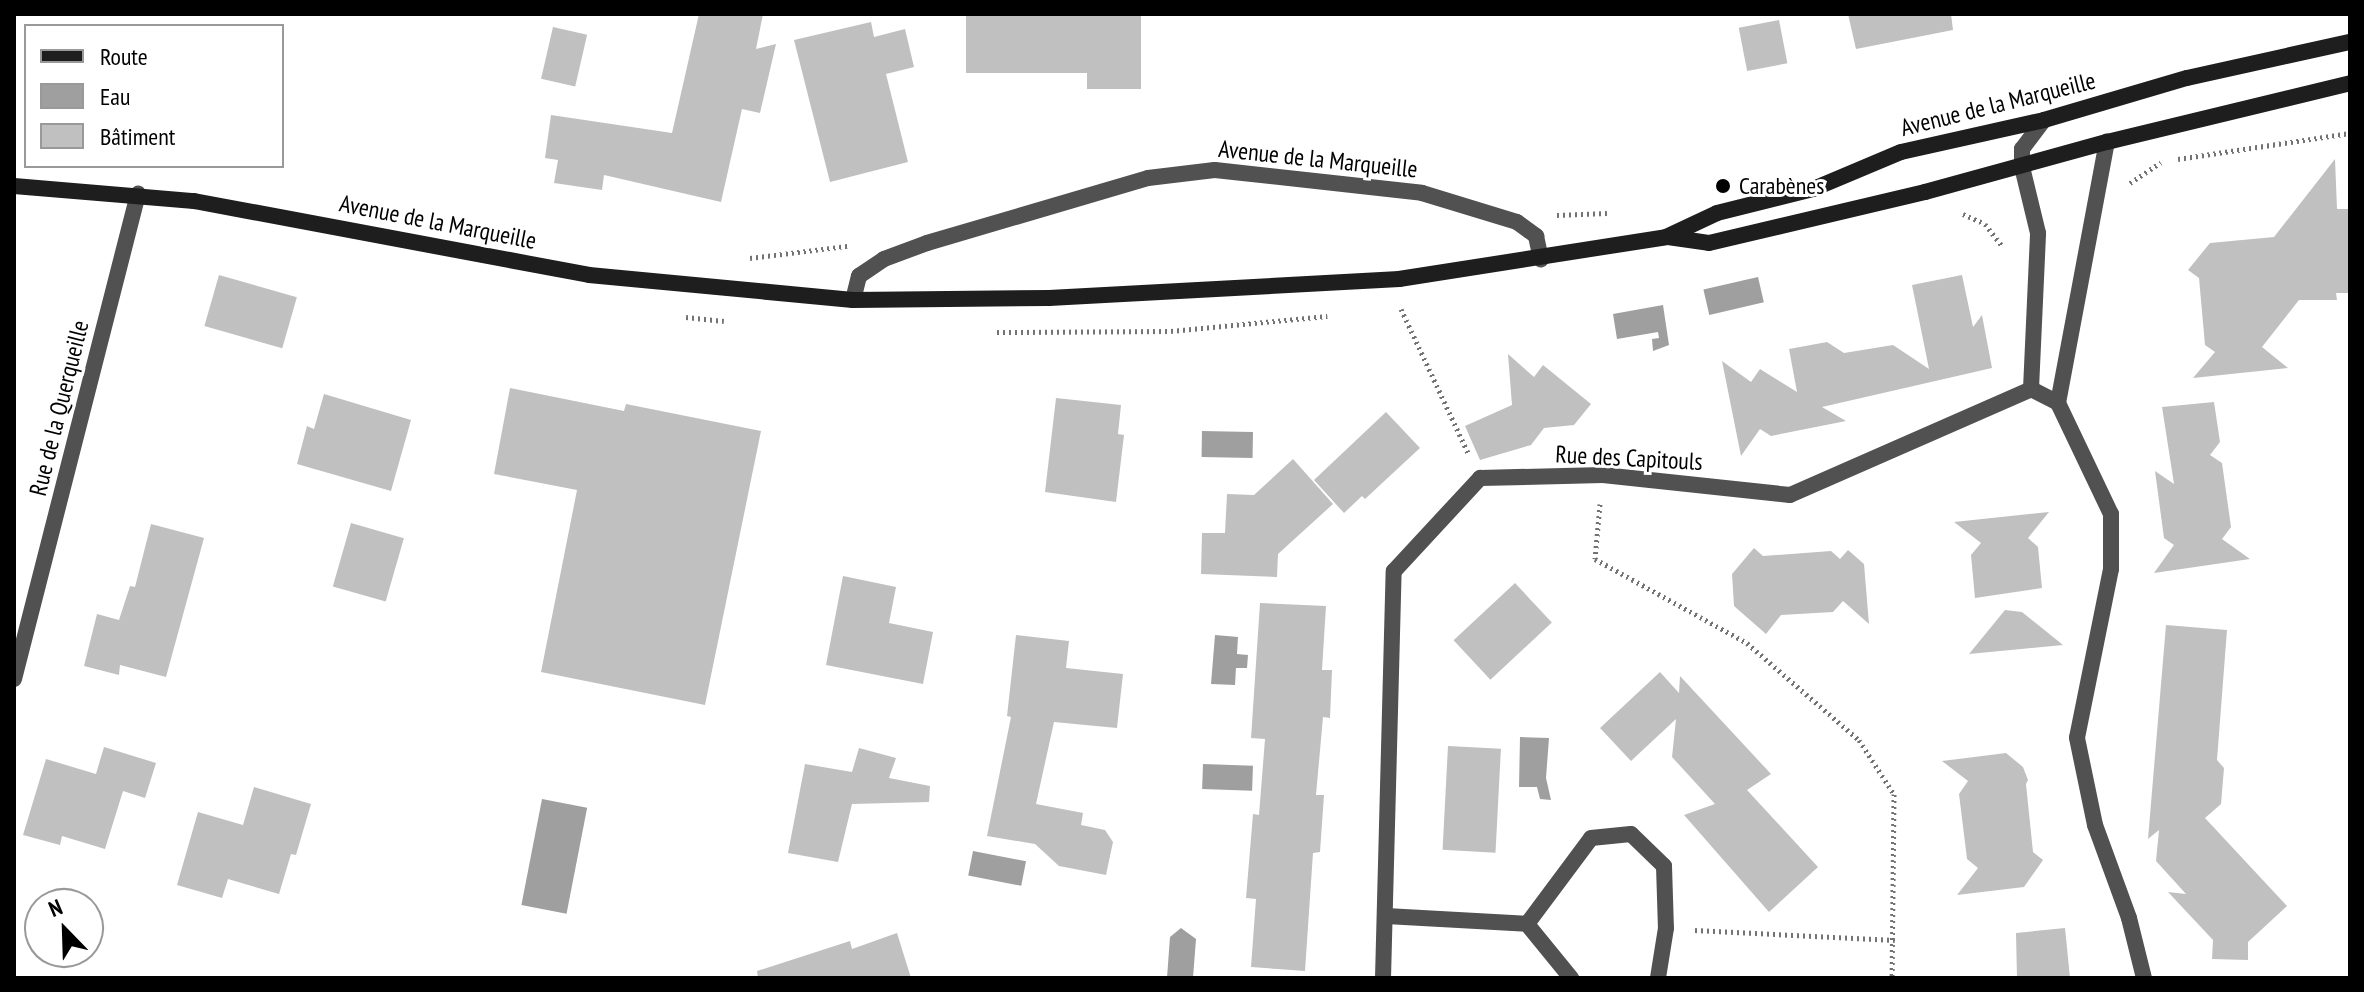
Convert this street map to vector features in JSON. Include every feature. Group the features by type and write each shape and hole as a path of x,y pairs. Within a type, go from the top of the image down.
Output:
{"street":[{"name":"Avenue de la Marqueille","path":"14,186 194,201 589,275 853,300 1049,298 1399,279 1666,237 1717,213 1813,189 1901,152 2044,120 2187,78 2350,42"},
{"name":"Avenue de la Marqueille","path":"1666,237 1709,243 2350,83"},
{"path":"2044,120 2022,149 2022,167 2038,233 2031,389 2058,403"},
{"path":"2107,142 2058,403 2111,514 2111,569 2077,738 2095,825 2129,918 2144,978"},
{"name":"Avenue de la Marqueille","path":"853,300 859,276 884,259 1148,178 1215,170 1422,193 1517,222 1536,236 1541,259"},
{"name":"Rue de la Querqueille","path":"14,679 138,194"},
{"name":"Rue des Capitouls","path":"1480,478 1603,475 1790,495 2031,389"},
{"path":"1383,978 1394,571 1480,478"},
{"path":"1527,924 1591,838 1631,834 1664,866 1666,928 1658,978"},
{"path":"1386,916 1527,924 1571,978"}],"path":[{"path":"2126,187 2137,175 2162,161 2350,133"},
{"path":"735,260 861,245 884,259"},
{"path":"1401,309 1480,478"},
{"path":"1603,475 1595,559 1747,643 1859,740 1894,794 1895,940 1892,978"},
{"path":"1666,928 1895,940"}],"water":[{"path":"1758,277 1764,302 1709,315 1703,290"},
{"path":"1663,305 1669,345 1653,351 1652,339 1659,338 1658,332 1617,339 1613,314"},
{"path":"1202,431 1253,432 1253,458 1202,457"},
{"path":"1215,635 1238,637 1237,654 1248,655 1247,668 1236,668 1235,685 1211,684"},
{"path":"1520,737 1549,738 1546,778 1551,800 1540,799 1537,787 1519,787"},
{"path":"1203,764 1253,766 1252,791 1202,789"},
{"path":"542,799 587,808 567,914 521,905"},
{"path":"973,851 1026,861 1021,886 968,876"},
{"path":"1181,928 1196,939 1193,978 1167,978 1170,937"}],"building":[{"path":"699,14 763,14 756,49 776,44 760,113 742,109 721,202 604,175 602,190 554,183 558,160 545,158 551,115 672,133"},
{"path":"966,14 1141,14 1141,89 1087,89 1087,73 966,73"},
{"path":"1848,14 1951,14 1953,30 1856,49"},
{"path":"1779,20 1787,63 1747,71 1739,28"},
{"path":"871,22 874,37 905,29 914,67 886,74 908,162 830,182 794,40"},
{"path":"553,27 587,35 575,87 541,79"},
{"path":"2335,159 2337,209 2350,209 2350,293 2336,293 2337,300 2299,300 2262,347 2288,368 2193,378 2215,352 2205,345 2199,278 2188,270 2210,243 2274,237"},
{"path":"219,275 297,297 282,348 204,326"},
{"path":"1962,275 1973,327 1982,315 1992,368 1822,407 1846,421 1771,436 1760,429 1741,456 1722,361 1751,382 1760,369 1797,392 1789,349 1827,342 1844,353 1893,345 1929,369 1912,285"},
{"path":"1508,354 1534,377 1543,365 1591,404 1574,425 1544,428 1531,445 1480,460 1465,426 1512,405"},
{"path":"510,388 624,411 626,404 761,431 705,705 541,672 577,490 494,474"},
{"path":"324,394 411,420 391,491 297,464 307,426 314,429"},
{"path":"1056,398 1121,405 1118,434 1124,435 1116,502 1045,492"},
{"path":"2214,402 2220,442 2210,455 2222,463 2231,527 2222,539 2250,559 2154,573 2174,545 2164,538 2155,471 2174,484 2162,407"},
{"path":"1386,412 1420,448 1365,499 1362,496 1344,513 1314,480"},
{"path":"1293,459 1333,504 1278,554 1277,577 1201,574 1202,533 1225,533 1227,494 1254,495"},
{"path":"2049,512 2028,538 2038,547 2042,588 1975,598 1971,555 1981,543 1954,522"},
{"path":"351,523 404,538 386,602 333,586"},
{"path":"151,524 204,538 166,677 120,665 119,675 84,666 97,614 119,620 130,586 135,587"},
{"path":"1754,548 1763,556 1831,551 1840,559 1848,550 1864,564 1869,624 1843,601 1833,612 1781,615 1766,634 1734,606 1732,574"},
{"path":"843,576 896,587 889,623 933,632 923,684 826,665"},
{"path":"1515,583 1552,622 1490,680 1454,640"},
{"path":"1260,603 1326,606 1322,670 1332,670 1330,718 1323,717 1316,795 1324,795 1320,852 1313,853 1305,971 1251,967 1256,899 1246,898 1253,814 1259,815 1265,739 1251,738"},
{"path":"2005,610 2022,612 2063,645 1969,654"},
{"path":"2166,625 2227,630 2217,760 2224,768 2221,804 2205,818 2287,906 2248,942 2248,960 2212,959 2213,940 2168,892 2186,894 2156,861 2159,830 2148,839"},
{"path":"1016,635 1069,641 1066,668 1123,674 1117,728 1054,722 1036,804 1083,813 1081,825 1105,830 1113,842 1106,875 1059,866 1035,844 987,836 1011,717 1007,716"},
{"path":"1660,672 1679,693 1680,676 1771,774 1747,790 1818,867 1769,912 1684,815 1715,804 1672,757 1676,719 1631,761 1600,728"},
{"path":"1448,746 1501,749 1495,853 1443,850"},
{"path":"104,747 156,763 145,798 123,791 105,849 62,836 60,845 23,835 46,759 96,774"},
{"path":"859,748 896,758 889,778 930,786 929,802 852,804 838,862 788,853 805,764 852,772"},
{"path":"2006,753 2023,767 2028,780 2033,852 2043,860 2024,887 1957,895 1978,868 1967,859 1959,794 1968,781 1942,761"},
{"path":"254,787 311,804 296,855 291,854 279,894 228,879 222,898 177,885 198,812 243,825"},
{"path":"2065,928 2070,978 2017,978 2016,933"},
{"path":"897,933 911,978 758,978 757,971 850,941 852,949"}],"place":[{"name":"Carabènes","path":"1723,186"}]}
